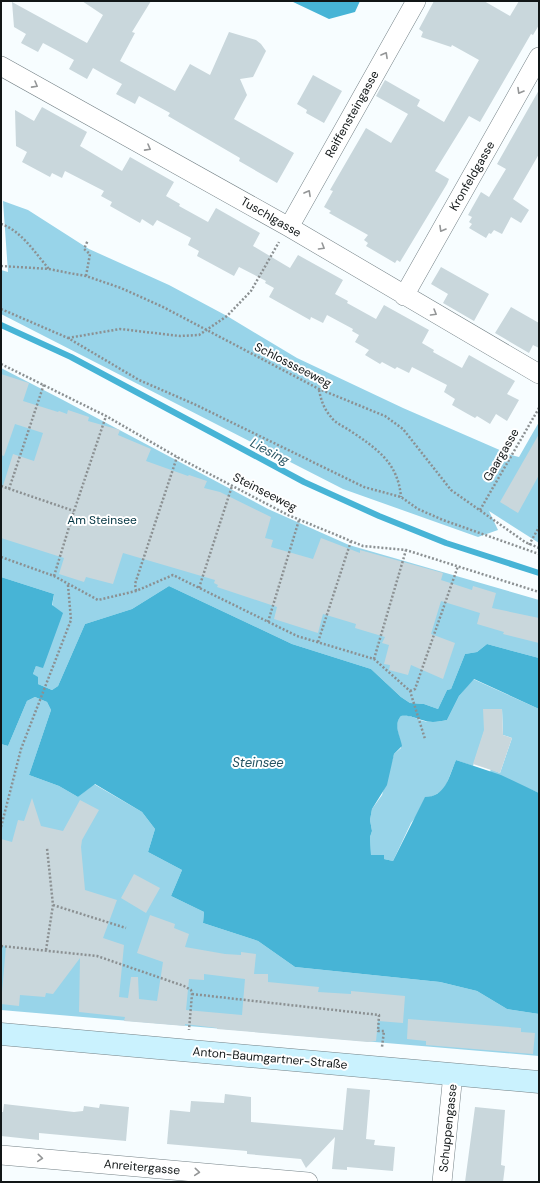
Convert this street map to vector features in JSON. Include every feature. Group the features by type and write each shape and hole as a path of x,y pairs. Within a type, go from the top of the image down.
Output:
{"main road":[{"name":"Anton-Baumgartner-Straße","path":"1,1034 539,1082"}],"street":[{"name":"Reiffensteingasse","path":"289,227 416,1"},
{"name":"Kronfeldgasse","path":"404,296 539,57"},
{"name":"Tuschlgasse","path":"1,66 289,227 539,374"},
{"name":"Schuppengasse","path":"442,1182 453,1074"},
{"name":"Anreitergasse","path":"1,1155 308,1182"}],"path":[{"path":"1,224 8,226 27,242 49,269"},
{"path":"68,338 120,329 180,336 199,335 227,316 251,291 289,227"},
{"path":"86,276 90,254 84,249 88,240"},
{"name":"Schlossseeweg","path":"1,266 49,269 86,276 121,288 163,307 319,389 375,411 395,422 411,438 451,490 529,545 539,548"},
{"path":"1,309 68,338 139,380 194,404 364,487 401,497 418,509 443,520 539,554"},
{"name":"Steinseeweg","path":"1,364 106,416 177,457 300,520 363,546 406,550 539,592"},
{"path":"9,489 44,384"},
{"path":"319,389 322,404 332,419 378,450 393,468 400,482 401,497"},
{"name":"Gaargasse","path":"480,510 539,408"},
{"path":"54,576 106,416"},
{"path":"136,591 135,584 177,457"},
{"path":"1,486 74,511"},
{"path":"199,588 232,486"},
{"path":"268,622 300,520"},
{"path":"529,545 539,527"},
{"path":"318,642 351,541"},
{"path":"374,659 406,550"},
{"path":"1,557 54,576 98,600 136,591 172,575 297,636 374,659 410,691 425,739"},
{"path":"410,691 415,689 458,566"},
{"path":"1,827 21,749 71,620 68,584"},
{"path":"46,950 52,904 47,848"},
{"path":"52,904 126,928"},
{"path":"1,946 97,956 184,986 191,990 192,994 188,1030"},
{"path":"192,994 379,1015 378,1031 384,1031 382,1047"}],"green space":[{"path":"3,201 28,210 89,249 169,285 227,316 297,358 403,408 511,455 519,457 539,422 539,543 489,511 498,530 478,537 343,489 1,314 1,270 8,272"},
{"name":"Am Steinsee","path":"1,368 268,509 349,545 539,600 539,658 487,644 477,652 465,654 451,689 447,690 438,709 424,704 410,703 401,697 371,669 292,644 169,586 132,609 85,624 58,686 52,690 38,684 33,674 36,666 43,667 54,594 1,577"},
{"path":"473,679 539,709 539,793 490,772 491,769 500,773 512,738 503,735 502,709 484,709 484,732 473,766 456,760 444,790 431,797 411,823 393,861 384,859 384,856 371,855 370,837 372,831 370,820 372,809 382,795 394,754 401,748 397,727 398,720 401,716 411,716 426,722 447,720 459,696"},
{"path":"35,697 47,702 51,710 29,775 59,786 78,797 94,784 142,812 155,829 148,852 182,870 171,896 204,912 203,923 258,941 295,967 440,982 477,991 507,1009 539,1014 539,1056 1,1010 1,744 8,746 27,701"}],"water":[{"path":"291,1 360,1 355,12 329,19"},
{"name":"Steinsee","path":"1,577 54,594 52,605 63,613 43,668 36,666 33,674 38,677 38,684 52,690 58,686 85,624 132,609 169,586 292,644 371,669 401,697 410,703 424,704 438,709 447,690 451,689 465,654 477,652 487,644 539,658 539,709 474,679 459,696 447,720 431,722 409,716 401,716 397,727 402,746 394,754 387,785 372,809 370,820 372,831 370,837 371,855 384,855 384,859 393,861 425,797 432,796 442,790 449,779 456,760 501,775 539,793 539,1014 507,1009 477,991 440,982 295,967 258,941 203,923 204,912 171,896 182,870 148,852 155,829 142,812 95,784 78,797 59,786 29,775 51,710 47,702 35,697 27,701 8,746 1,744"}],"building":[{"path":"82,1 151,1 132,32 135,33 120,61 175,91 190,64 210,75 229,32 256,40 261,44 266,51 253,77 240,79 247,95 234,119 294,153 277,183 239,161 240,158 168,116 170,113 139,96 135,104 116,94 122,84 93,68 87,79 69,69 74,60 58,51 43,43 38,52 21,43 26,34 14,27 12,2 87,43 103,15"},
{"path":"434,1 484,1 510,16 519,1 539,1 539,25 533,35 531,34 480,122 469,116 435,171 449,179 447,184 400,262 397,260 395,263 366,246 368,243 364,240 368,235 329,213 331,211 324,207 333,191 330,190 366,128 391,143 408,114 376,96 385,80 420,100 417,106 444,122 479,60 452,45 451,47 421,37 423,32 419,29"},
{"path":"313,75 342,91 324,123 306,113 307,110 297,104"},
{"path":"539,90 539,154 513,199 529,210 521,223 511,217 502,234 494,230 491,234 489,233 486,238 469,228 472,224 469,222 472,217 468,215 481,192 489,197 506,169 497,164"},
{"path":"42,107 87,132 80,146 122,171 130,157 174,182 166,196 180,204 179,206 208,222 216,208 260,233 253,246 290,268 298,255 343,280 335,294 348,301 347,303 376,319 384,305 429,330 422,343 434,350 433,352 462,368 469,355 515,381 507,394 519,400 507,421 496,414 490,424 477,416 475,418 466,413 452,405 455,399 444,392 447,385 412,367 409,373 397,367 395,369 382,362 380,364 365,355 369,350 355,342 359,335 352,331 353,329 327,315 323,323 311,317 310,320 269,297 274,288 265,283 266,281 239,267 234,276 197,256 199,251 188,245 191,238 157,220 153,226 142,219 140,223 110,206 112,202 101,196 104,191 65,171 62,178 52,173 50,177 22,162 27,152 16,146 15,110 34,121"},
{"path":"441,267 489,294 474,321 443,303 448,294 431,284"},
{"path":"511,307 539,323 539,348 533,345 529,353 495,333"},
{"name":"Am Steinsee","path":"1,374 29,383 23,401 67,414 68,410 89,417 88,421 120,430 118,435 151,449 146,461 207,481 204,488 220,492 271,517 265,538 273,540 271,547 313,559 321,538 360,553 360,550 443,573 441,580 472,590 473,586 496,593 492,608 539,618 539,643 503,634 504,632 477,624 480,613 441,601 431,634 455,643 443,679 411,665 408,675 389,670 390,665 384,664 389,645 382,643 385,637 355,628 356,624 323,614 318,633 274,619 277,607 217,587 218,585 214,583 215,580 123,553 113,584 86,577 84,582 59,574 64,558 1,538 1,492 13,454 34,461 43,433 15,424 4,456 1,455"},
{"path":"539,434 539,475 518,513 500,502"},
{"path":"483,709 502,709 503,735 512,738 500,773 473,764 484,730"},
{"path":"32,798 41,826 63,831 80,800 99,810 82,840 81,847 85,890 117,900 103,938 124,945 119,997 128,998 131,977 138,977 139,999 157,1001 163,962 137,953 150,915 175,924 174,928 189,934 185,947 225,954 241,955 241,952 256,954 254,974 268,974 268,982 319,987 318,992 351,994 351,991 405,996 403,1023 378,1021 376,1041 368,1042 217,1029 185,1024 185,1026 124,1021 125,1017 79,1012 80,958 53,994 46,993 45,997 20,995 19,1006 1,1004 6,946 1,946 1,839 12,842 18,820 24,821","holes":["204,974 245,979 242,1015 186,1010 189,979 204,980"]},
{"path":"134,874 160,888 146,913 121,898"},
{"path":"408,1019 521,1028 521,1032 535,1033 533,1054 426,1045 426,1041 407,1039"},
{"path":"347,1088 370,1090 366,1139 375,1140 374,1145 395,1147 393,1171 347,1167 347,1170 332,1169 335,1137 306,1168 301,1159 247,1154 247,1151 167,1144 170,1110 190,1112 191,1101 224,1103 225,1094 251,1097 251,1122 343,1130"},
{"path":"4,1104 74,1112 83,1111 84,1106 99,1108 100,1104 129,1107 126,1141 39,1133 39,1140 1,1136 1,1112 3,1112"},
{"path":"475,1107 505,1110 501,1165 505,1166 503,1182 465,1182"}],"waterway":[{"name":"Liesing","path":"1,325 71,357 304,482 379,516 446,543 539,573"}]}
